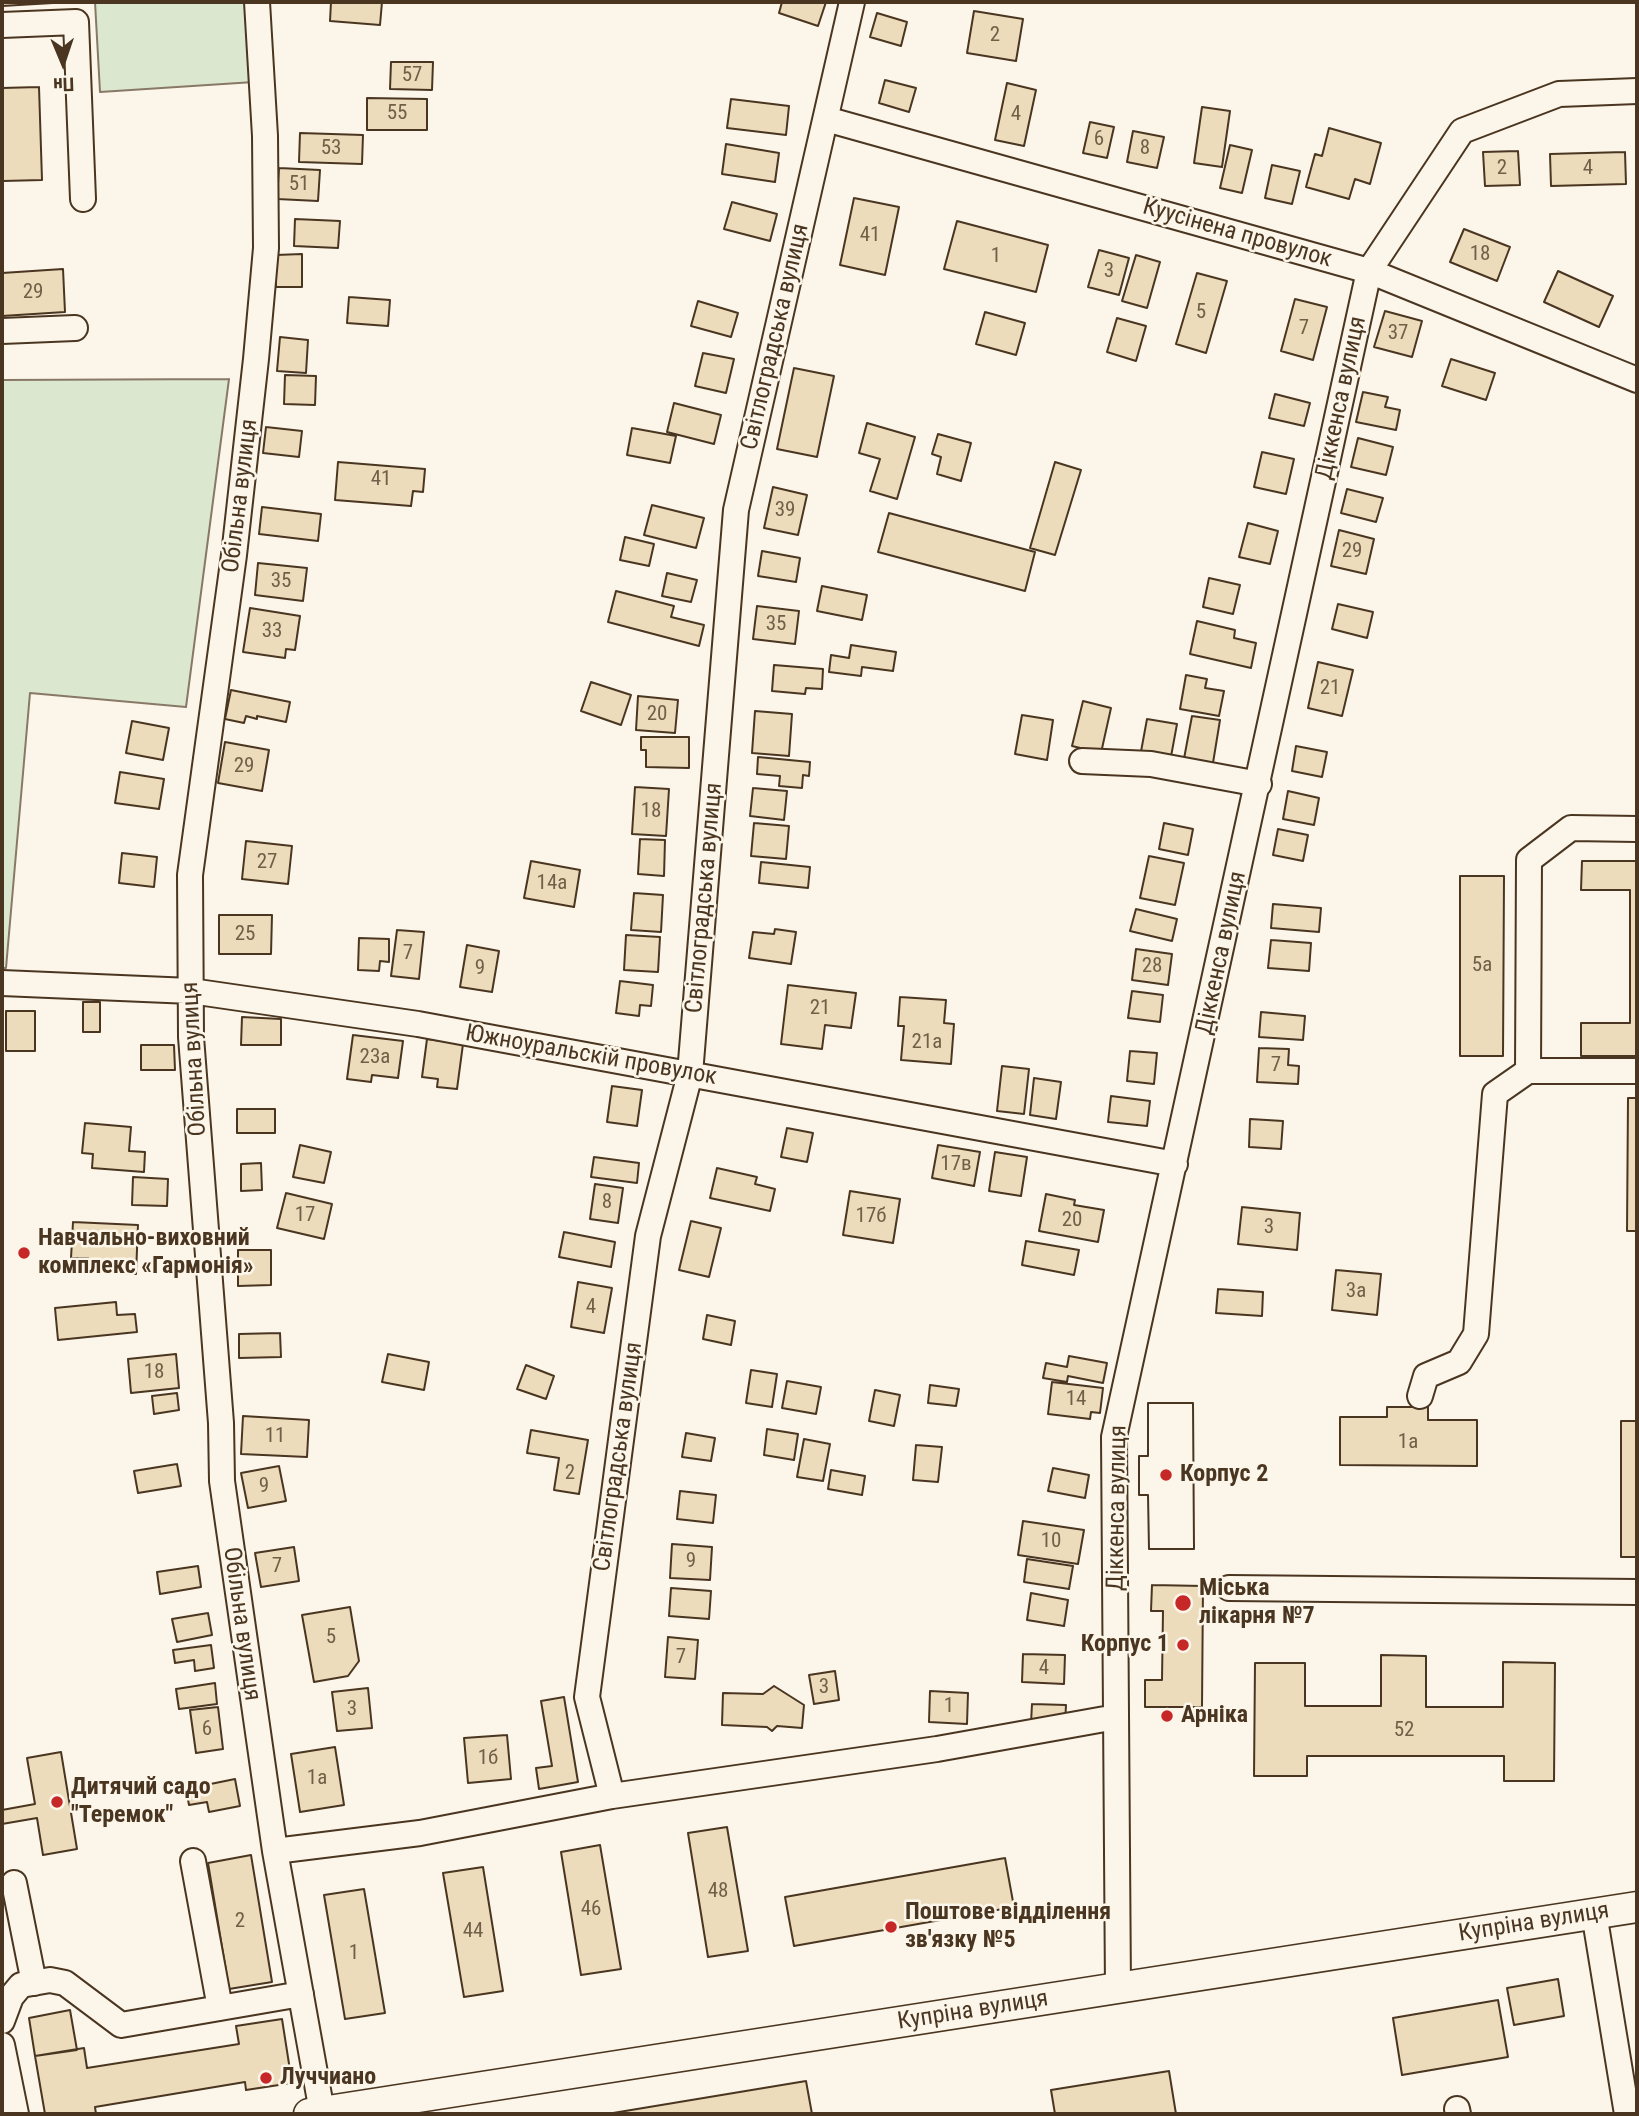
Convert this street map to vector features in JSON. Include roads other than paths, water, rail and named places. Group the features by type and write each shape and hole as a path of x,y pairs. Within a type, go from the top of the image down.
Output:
{"main road":[{"name":"Купріна вулиця","path":"316,2113 1637,1906"}],"street":[{"name":"Обільна вулиця","path":"257,2 265,136 266,248 234,555 190,875 191,1037 221,1423 222,1481 275,1851 301,1994 316,2113"},
{"name":"Світлоградська вулиця","path":"612,1796 587,1697 648,1236 690,1074 736,510 852,2"},
{"path":"2,25 76,22 83,199"},
{"name":"Діккенса вулиця","path":"1118,1989 1115,1437 1369,271 1462,131 1559,94 1637,92"},
{"name":"Куусінена провулок","path":"826,119 1369,271 1637,380"},
{"path":"2,331 75,328"},
{"path":"1082,761 1151,764 1258,784"},
{"path":"1528,1070 1529,860 1571,828 1637,829"},
{"name":"Южноуральскій провулок","path":"2,983 191,991 418,1024 1175,1164"},
{"path":"1420,1396 1426,1376 1459,1362 1476,1334 1494,1094 1528,1070 1637,1071"},
{"path":"1229,1588 1637,1592"},
{"path":"275,1851 420,1832 612,1796 937,1749 1116,1717"},
{"path":"193,1861 220,2008"},
{"path":"14,1883 34,1983"},
{"path":"1594,1913 1627,2114"},
{"path":"2,2021 11,1997 20,1985 50,1980 65,1983 121,2025 301,1994"},
{"path":"2,2045 16,2114"}],"place":[{"name":"Навчально-виховний комплекс «Гармонія»","path":"24,1253"},
{"name":"Корпус 2","path":"1166,1475"},
{"name":"Міська лікарня №7","path":"1183,1603"},
{"name":"Корпус 1","path":"1183,1645"},
{"name":"Арніка","path":"1167,1716"},
{"name":"Дитячий садо \"Теремок\"","path":"57,1802"},
{"name":"Поштове відділення зв'язку №5","path":"891,1927"},
{"name":"Луччиано","path":"266,2078"}]}
